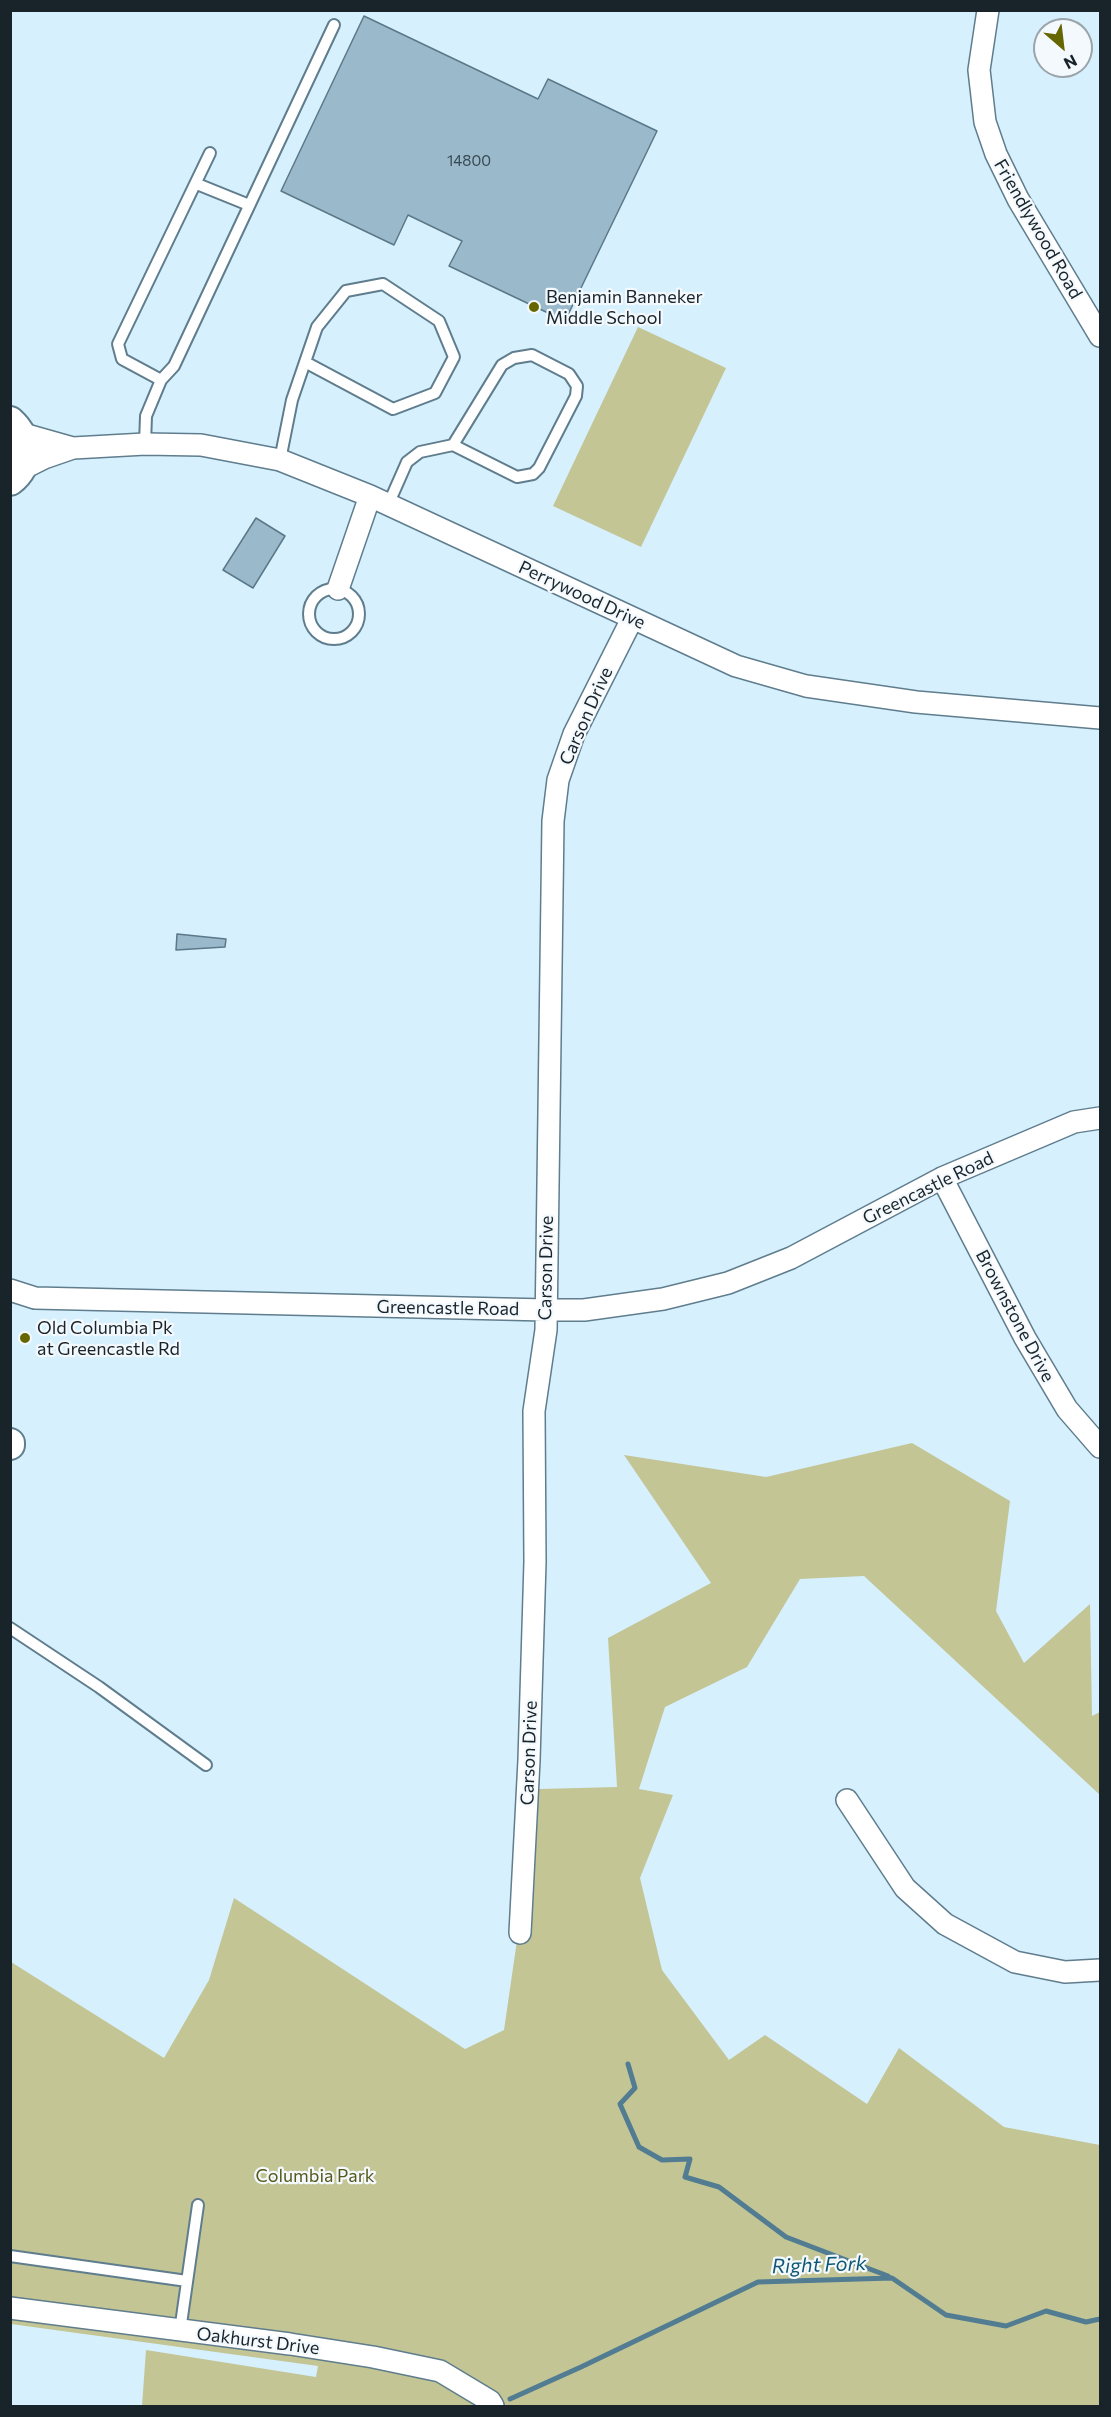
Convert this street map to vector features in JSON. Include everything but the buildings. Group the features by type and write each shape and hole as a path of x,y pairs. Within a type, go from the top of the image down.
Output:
{"main road":[{"path":"14,424 25,444 26,457 14,479"}],"street":[{"name":"Friendlywood Road","path":"988,10 979,70 985,122 996,154 1018,199 1101,336"},
{"name":"Perrywood Drive","path":"14,424 73,448"},
{"name":"Perrywood Drive","path":"14,479 44,458 73,448 145,444 201,445 280,460 379,500 736,666 806,686 916,702 1101,718"},
{"path":"338,589 379,500"},
{"name":"Carson Drive","path":"520,1933 534,1605 534,1411 546,1330 553,821 558,780 574,734 632,619"},
{"name":"Greencastle Road","path":"10,1290 35,1298 546,1310 584,1310 663,1299 728,1283 792,1258 942,1178 1074,1122 1101,1118"},
{"name":"Brownstone Drive","path":"942,1178 1037,1359 1067,1409 1101,1447"},
{"path":"847,1800 906,1888 945,1924 1016,1962 1065,1972 1101,1970"},
{"name":"Oakhurst Drive","path":"10,2308 373,2357 440,2371 490,2401 492,2406"}],"lane":[{"path":"145,444 146,416 161,380 174,366 334,25"},
{"path":"161,380 122,359 118,344 210,153"},
{"path":"197,184 249,205"},
{"path":"280,460 292,400 305,362 317,327 346,291 383,284 439,321 454,357 435,393 393,409 305,362"},
{"path":"379,500 407,462 420,452 453,445 516,477 533,474 539,468 576,396 577,386 569,374 532,355 514,357 502,365 453,445"},
{"path":"338,589 352,596 359,611 359,619 351,633 344,637 328,639 314,630 308,614 314,597 321,592 338,589"},
{"path":"10,1628 99,1687 206,1765"},
{"path":"180,2331 198,2205"},
{"path":"10,2256 187,2281"}],"green space":[{"path":"638,327 726,368 641,547 553,506"},
{"name":"Columbia Park","path":"912,1443 1010,1501 996,1611 1024,1663 1090,1604 1092,1716 1100,1712 1100,1795 864,1576 800,1579 747,1667 665,1707 639,1789 673,1795 640,1878 662,1970 729,2060 765,2035 867,2104 899,2048 1004,2127 1100,2145 1100,2406 142,2406 146,2350 316,2377 318,2366 11,2324 11,1962 164,2058 209,1980 234,1898 465,2049 504,2030 539,1789 617,1787 608,1638 711,1583 624,1455 766,1477"}],"waterway":[{"path":"628,2064 635,2088 620,2104 639,2147 662,2160 690,2159 685,2177 719,2187 786,2237 888,2276"},
{"name":"Right Fork","path":"510,2399 758,2282 892,2278 946,2315 1006,2326 1046,2311 1086,2322 1100,2319"}],"place":[{"name":"Benjamin Banneker Middle School","path":"534,307"},
{"name":"Old Columbia Pk at Greencastle Rd","path":"25,1338"}]}
